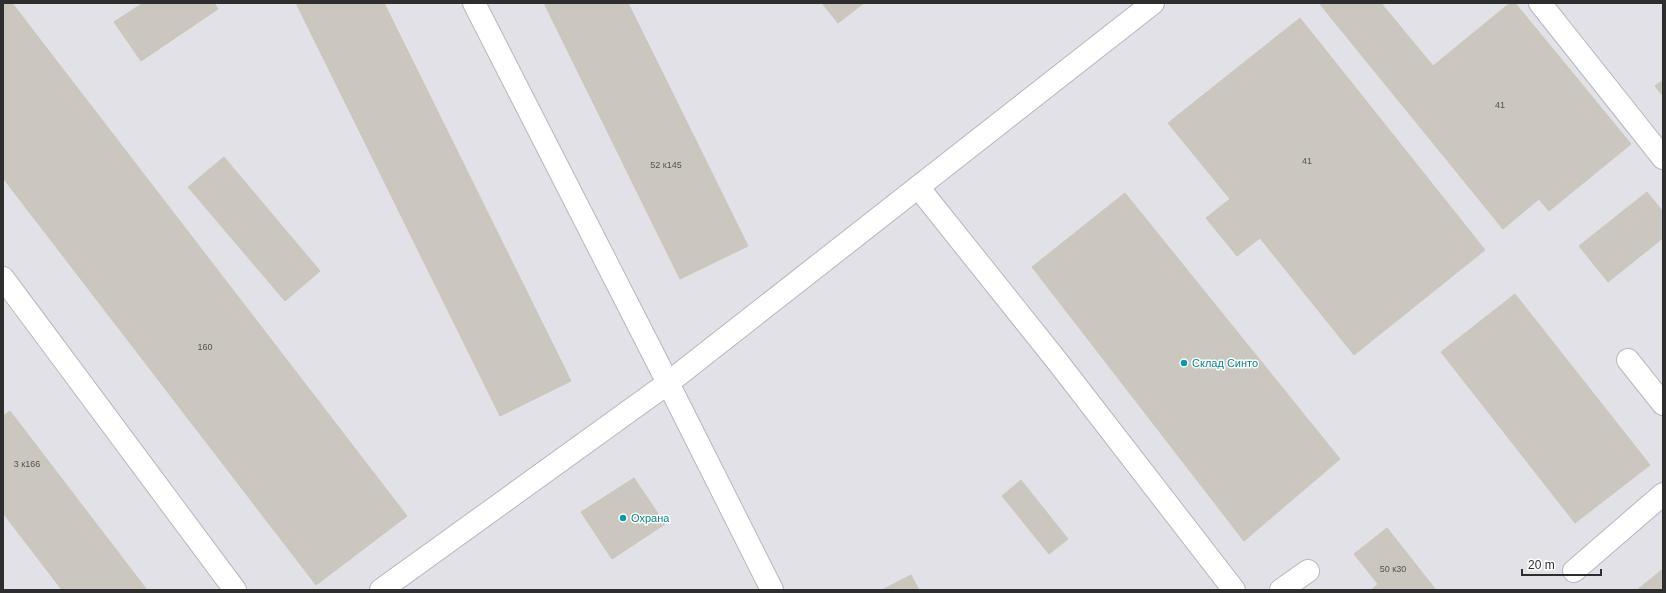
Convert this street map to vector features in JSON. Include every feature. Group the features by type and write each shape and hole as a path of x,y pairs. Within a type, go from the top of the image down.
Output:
{"lane":[{"path":"474,3 772,590"},
{"path":"381,590 668,383 1153,3"},
{"path":"1540,3 1663,158"},
{"path":"918,187 1057,361 1234,590"},
{"path":"3,278 235,590"},
{"path":"1628,360 1663,404"},
{"path":"1574,571 1663,494"},
{"path":"1281,590 1308,571"}],"shaded area":[{"path":"3,3 1663,3 1663,590 3,590"}],"building":[{"path":"3,3 12,3 407,516 316,585 3,178"},
{"path":"143,3 214,3 218,9 141,61 114,22"},
{"path":"296,3 384,3 571,381 500,416"},
{"path":"544,3 628,3 748,246 680,279"},
{"path":"822,3 864,3 838,23"},
{"path":"1319,3 1381,3 1433,66 1510,3 1515,3 1631,144 1549,211 1539,199 1503,229"},
{"path":"1300,18 1485,250 1354,355 1260,238 1237,256 1206,218 1230,199 1168,123"},
{"path":"1663,80 1663,96 1655,86"},
{"path":"224,157 320,271 285,301 188,187"},
{"path":"1647,192 1663,212 1663,238 1608,282 1579,246"},
{"name":"Склад Синто","path":"1125,193 1340,459 1244,541 1032,267"},
{"path":"1515,294 1650,465 1575,523 1441,352"},
{"path":"10,411 147,590 62,590 3,513 3,416"},
{"name":"Охрана","path":"634,478 665,524 612,559 581,512"},
{"path":"1021,480 1068,539 1049,554 1002,496"},
{"path":"1387,528 1436,590 1371,590 1378,584 1354,554"},
{"path":"1663,569 1663,590 1637,590"},
{"path":"911,575 919,590 882,590"}],"place":[{"name":"Склад Синто","path":"1184,363"},
{"name":"Охрана","path":"623,518"}]}
